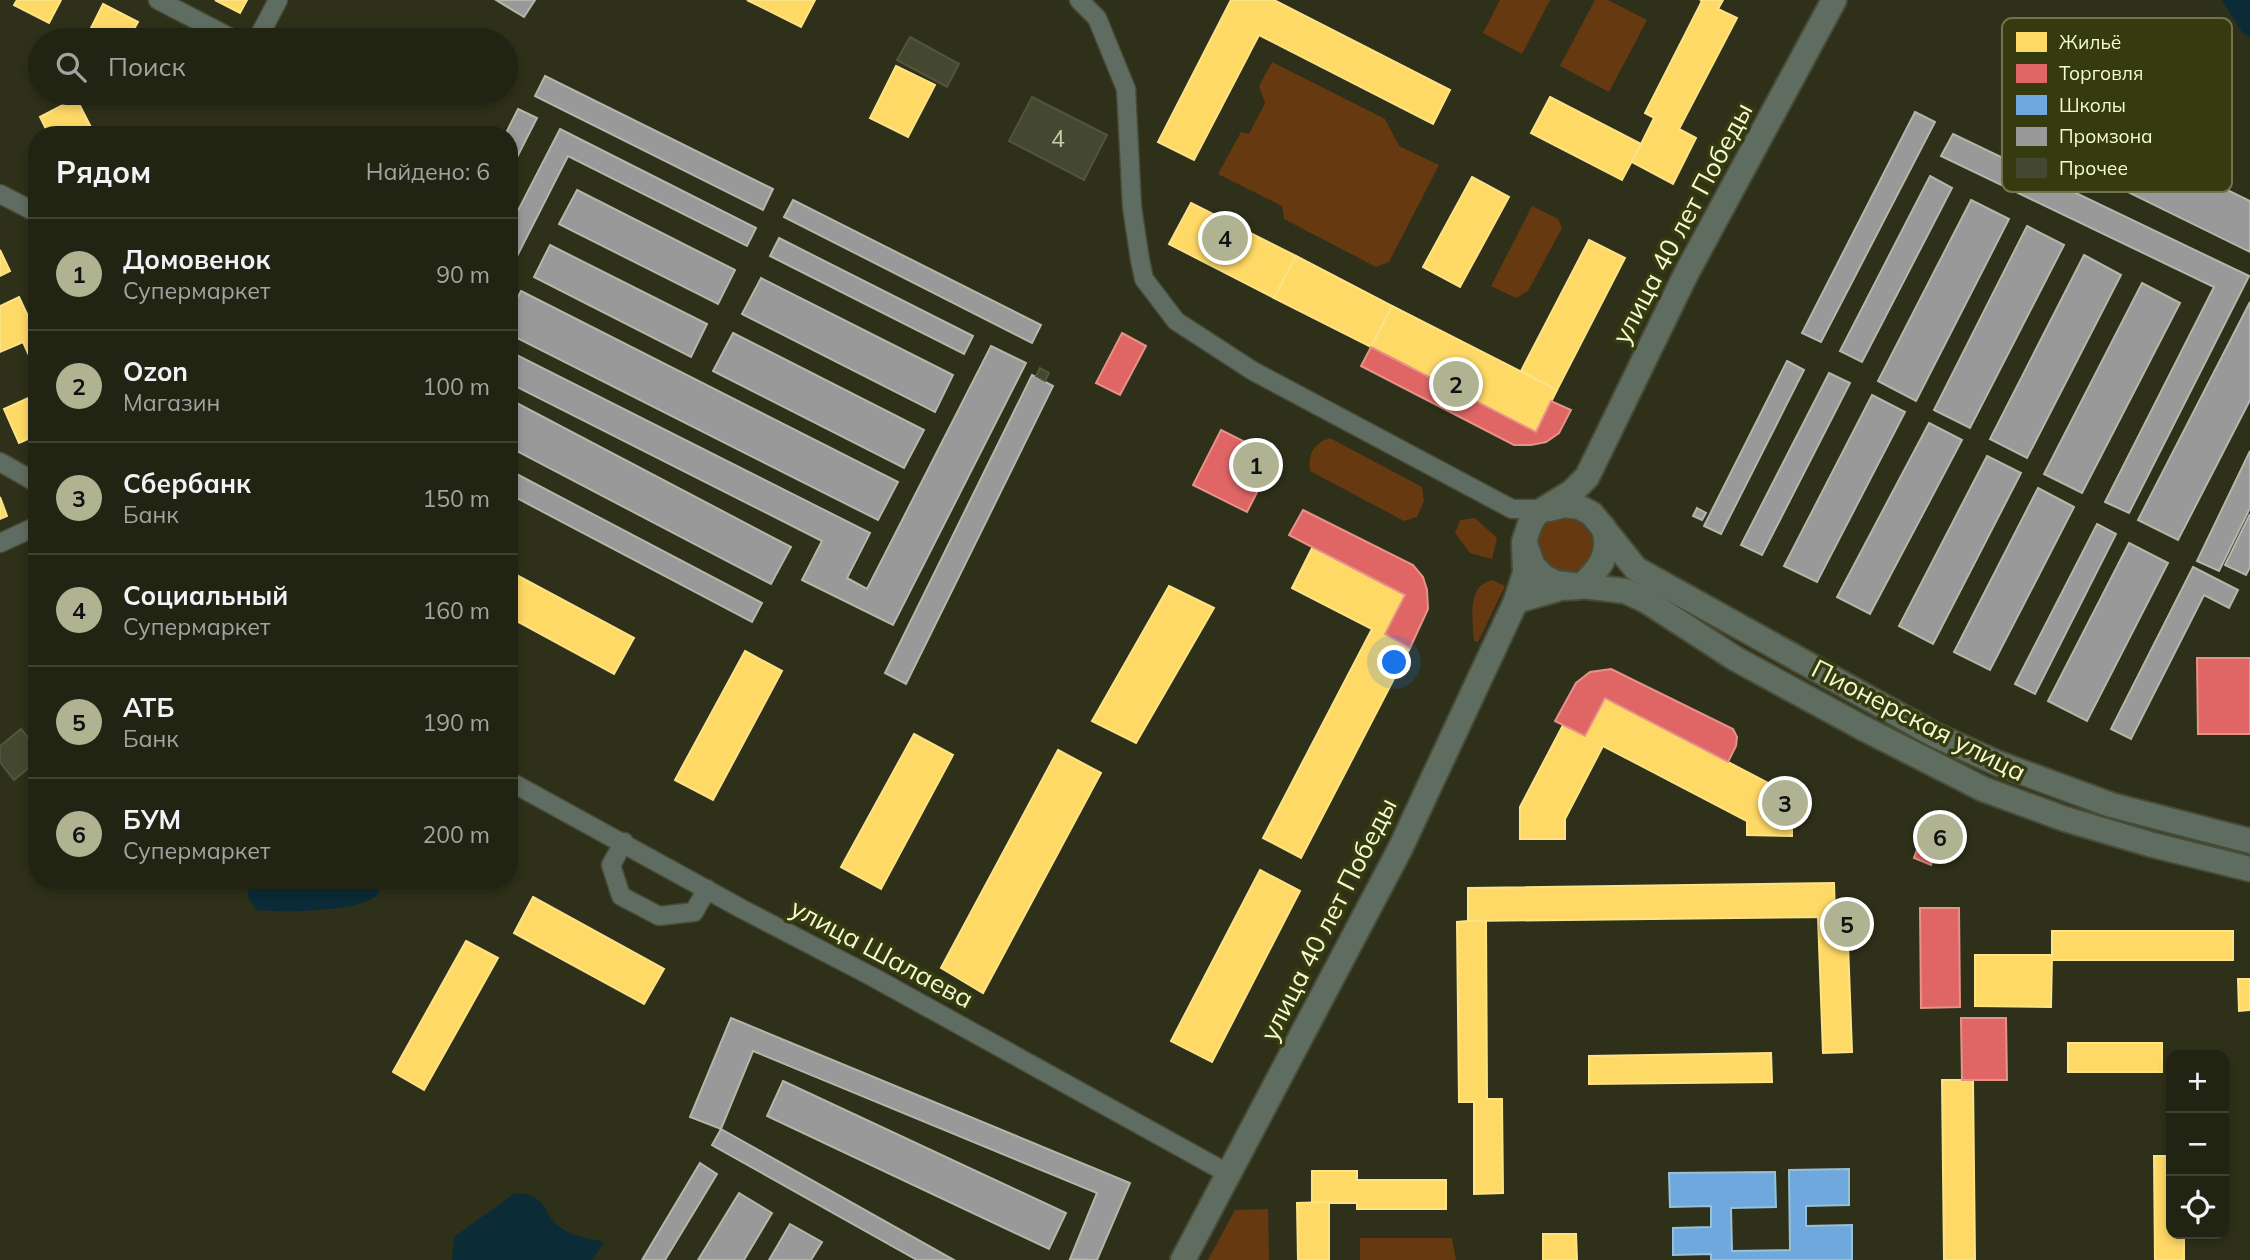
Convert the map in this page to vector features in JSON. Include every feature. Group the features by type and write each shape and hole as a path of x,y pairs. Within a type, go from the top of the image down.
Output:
{"main road":[{"name":"улица 40 лет Победы","path":"1587,477 1686,274 1834,0"},
{"path":"1580,587 1556,583 1544,577 1533,566 1524,542 1536,514 1572,492 1587,477"},
{"path":"1517,601 1561,589 1580,587 1603,563 1607,548 1605,531 1592,499 1587,477"},
{"path":"1545,509 1565,505 1579,507 1592,514 1605,531"},
{"name":"Пионерская улица","path":"1605,531 1636,569 1933,734 1997,763 2111,805 2250,841"},
{"name":"улица 40 лет Победы","path":"1183,1260 1400,849 1517,601 1525,573 1524,542"},
{"name":"Пионерская улица","path":"1580,587 1625,591 1645,600 1736,659 1983,789 2078,823 2250,869"}],"street":[{"path":"158,0 212,28"},
{"path":"263,28 278,0"},
{"path":"1079,0 1097,18 1126,89 1132,207 1144,279 1176,321 1253,370 1512,509 1545,509"},
{"path":"0,194 28,209"},
{"path":"0,462 28,478"},
{"path":"1512,509 1524,542"},
{"path":"0,542 28,530"},
{"name":"улица Шалаева","path":"518,785 1229,1174"},
{"path":"624,842 611,866 621,896 659,916 694,912 708,889"}],"shaded area":[{"path":"1500,0 1550,0 1522,54 1483,33"},
{"path":"1595,0 1608,0 1647,20 1609,92 1560,66"},
{"path":"1272,62 1385,119 1399,146 1439,165 1389,262 1376,267 1284,219 1282,206 1218,174 1241,132 1249,134 1265,103 1259,86"},
{"path":"1532,206 1558,219 1562,228 1528,291 1516,298 1491,286"},
{"path":"1330,438 1422,487 1424,501 1417,517 1404,521 1310,471 1313,450 1319,443"},
{"path":"1563,515 1585,523 1594,537 1597,554 1577,577 1556,577 1535,553 1542,528"},
{"path":"1475,518 1497,538 1492,559 1470,553 1455,533 1460,520"},
{"path":"1492,580 1505,586 1478,642 1474,641 1472,614 1475,596 1484,583"},
{"path":"1268,1209 1269,1260 1208,1260 1235,1210"},
{"path":"1360,1238 1452,1238 1456,1260 1360,1260"}],"water":[{"path":"2222,0 2250,0 2250,38 2242,32"},
{"path":"247,889 380,889 368,901 320,910 257,910 249,900"},
{"path":"515,1193 534,1197 566,1231 604,1242 592,1260 452,1260 454,1237"}],"building: Жильё":[{"path":"17,0 61,0 49,23 14,5"},
{"path":"215,0 247,0 240,13"},
{"path":"747,0 815,0 801,27"},
{"path":"1231,0 1274,0 1450,90 1433,124 1259,35 1194,160 1158,142"},
{"path":"1700,0 1723,0 1718,9 1737,18 1679,129 1696,138 1673,184 1632,162 1654,118 1645,113 1702,1"},
{"path":"103,4 138,22 135,28 91,28"},
{"path":"896,66 935,85 908,137 870,118"},
{"path":"1550,97 1641,144 1622,180 1531,133"},
{"path":"63,105 80,105 90,126 44,126 40,117"},
{"path":"1472,177 1509,197 1460,287 1423,267"},
{"path":"1191,203 1296,256 1274,298 1169,244"},
{"path":"1589,240 1625,258 1557,390 1521,371"},
{"path":"0,250 10,271 0,276"},
{"path":"1296,256 1392,306 1371,347 1274,298"},
{"path":"19,297 28,316 28,353 23,342 0,352 0,306"},
{"path":"1392,306 1557,390 1536,432 1371,347"},
{"path":"28,398 28,439 19,443 4,409"},
{"path":"0,497 7,516 0,519"},
{"path":"1312,548 1405,595 1385,634 1410,648 1301,858 1263,838 1372,629 1292,588"},
{"path":"518,576 634,638 614,674 518,622"},
{"path":"1169,586 1214,608 1136,743 1092,721"},
{"path":"745,651 782,671 713,800 675,780"},
{"path":"1605,698 1803,801 1792,822 1792,836 1747,835 1747,821 1603,746 1565,819 1565,839 1520,839 1520,807 1563,725 1585,736"},
{"path":"914,734 953,755 881,889 841,867"},
{"path":"1058,750 1101,773 983,993 941,968"},
{"path":"1260,870 1300,891 1212,1062 1171,1041"},
{"path":"1834,883 1835,917 1468,921 1468,888"},
{"path":"533,897 664,969 644,1004 514,933"},
{"path":"1847,916 1852,1052 1823,1053 1818,917"},
{"path":"1486,921 1487,1099 1502,1099 1503,1193 1474,1194 1474,1102 1459,1102 1457,922"},
{"path":"2052,931 2233,931 2233,960 2052,960"},
{"path":"466,941 498,958 424,1090 393,1072"},
{"path":"1975,955 2052,955 2051,1007 1975,1006"},
{"path":"2238,979 2250,979 2250,1010 2239,1011"},
{"path":"2068,1043 2162,1043 2162,1072 2068,1072"},
{"path":"1771,1053 1772,1082 1589,1084 1589,1056"},
{"path":"1942,1080 1973,1080 1975,1260 1944,1260"},
{"path":"2154,1156 2166,1156 2166,1239 2184,1239 2184,1260 2155,1260"},
{"path":"1312,1171 1357,1171 1357,1180 1446,1180 1446,1209 1357,1209 1357,1203 1312,1203"},
{"path":"1329,1202 1329,1260 1298,1260 1297,1203"},
{"path":"1543,1234 1576,1234 1577,1260 1543,1260"}],"building: Торговля":[{"path":"1122,333 1146,346 1120,395 1096,383"},
{"path":"1371,347 1536,432 1551,401 1571,410 1559,433 1546,442 1514,445 1361,366"},
{"path":"1221,430 1275,457 1247,512 1193,485"},
{"path":"1303,510 1413,565 1423,577 1428,609 1410,648 1385,634 1405,595 1289,535"},
{"path":"2197,658 2250,658 2250,734 2198,734"},
{"path":"1611,669 1733,729 1737,737 1736,746 1728,762 1605,698 1585,736 1555,721 1576,683 1590,672"},
{"path":"1928,818 1961,829 1953,851 1938,845 1931,865 1914,858"},
{"path":"1920,908 1959,908 1960,1007 1921,1008"},
{"path":"1961,1018 2006,1018 2007,1080 1962,1080"}],"building: Школы":[{"path":"1849,1169 1849,1205 1806,1206 1806,1226 1852,1225 1852,1260 1711,1260 1711,1254 1673,1255 1673,1228 1711,1227 1711,1206 1670,1207 1669,1173 1775,1172 1776,1207 1731,1208 1732,1251 1790,1250 1789,1170"}],"building: Промзона":[{"path":"496,0 535,0 524,17"},
{"path":"545,76 773,189 763,210 535,96"},
{"path":"518,109 537,118 518,155 518,126 510,126"},
{"path":"1915,112 1935,122 1821,342 1802,333"},
{"path":"560,129 756,228 747,246 568,156 518,254 518,211"},
{"path":"1953,134 2002,158 2002,185 1941,156"},
{"path":"1930,176 1952,188 1862,362 1840,351"},
{"path":"577,190 735,270 718,304 559,224"},
{"path":"2016,192 2074,192 2249,276 2129,513 2105,502 2214,287"},
{"path":"2128,192 2232,192 2250,201 2250,252"},
{"path":"793,200 1041,325 1032,343 784,217"},
{"path":"1971,200 2009,219 1916,401 1878,381"},
{"path":"2027,226 2064,245 1970,428 1934,410"},
{"path":"779,238 973,336 964,354 770,256"},
{"path":"550,245 707,324 691,357 534,277"},
{"path":"2084,255 2121,275 2027,458 1990,439"},
{"path":"761,278 953,375 935,412 742,314"},
{"path":"2142,283 2180,303 2082,493 2044,474"},
{"path":"521,291 898,482 878,520 518,339 518,297"},
{"path":"2250,302 2250,400 2178,540 2138,520"},
{"path":"733,333 924,430 904,468 713,371"},
{"path":"991,346 1026,363 893,625 802,580 822,541 518,388 518,356 870,533 847,578 867,589"},
{"path":"1787,361 1804,370 1721,534 1704,526"},
{"path":"1829,373 1850,383 1762,555 1741,545"},
{"path":"1032,375 1053,386 906,684 885,673"},
{"path":"1872,395 1905,412 1817,582 1784,566"},
{"path":"518,404 791,547 771,584 518,452"},
{"path":"1929,423 1962,440 1870,614 1837,597"},
{"path":"2250,451 2250,508 2219,571 2197,561"},
{"path":"1987,456 2021,473 1933,644 1899,626"},
{"path":"518,475 762,603 752,622 518,499"},
{"path":"2038,488 2074,507 1990,670 1954,652"},
{"path":"1697,508 1706,513 1702,520 1693,516"},
{"path":"2250,514 2250,567 2246,575 2225,565"},
{"path":"2097,524 2116,534 2035,694 2015,684"},
{"path":"2129,543 2168,563 2087,721 2048,701"},
{"path":"2193,567 2238,590 2229,608 2204,595 2131,739 2111,729"},
{"path":"731,1018 1130,1183 1097,1260 1070,1259 1097,1193 753,1051 721,1129 690,1117"},
{"path":"783,1081 1066,1213 1049,1249 767,1116"},
{"path":"721,1129 954,1260 917,1260 712,1145"},
{"path":"700,1163 717,1174 665,1260 642,1260"},
{"path":"739,1193 772,1213 744,1260 698,1260"},
{"path":"790,1224 822,1242 811,1260 769,1260"}],"building: Прочее":[{"path":"910,37 959,64 947,87 897,60"},
{"path":"1032,97 1107,135 1084,180 1009,141"},
{"path":"1040,368 1049,373 1045,381 1036,376"},
{"path":"21,729 28,737 28,768 14,780 0,762 0,746"}],"place":[{"name":"Социальный","path":"1225,238"},
{"name":"Ozon","path":"1456,384"},
{"name":"Домовенок","path":"1256,465"},
{"name":"Сбербанк","path":"1785,803"},
{"name":"БУМ","path":"1940,837"},
{"name":"АТБ","path":"1847,924"}]}
